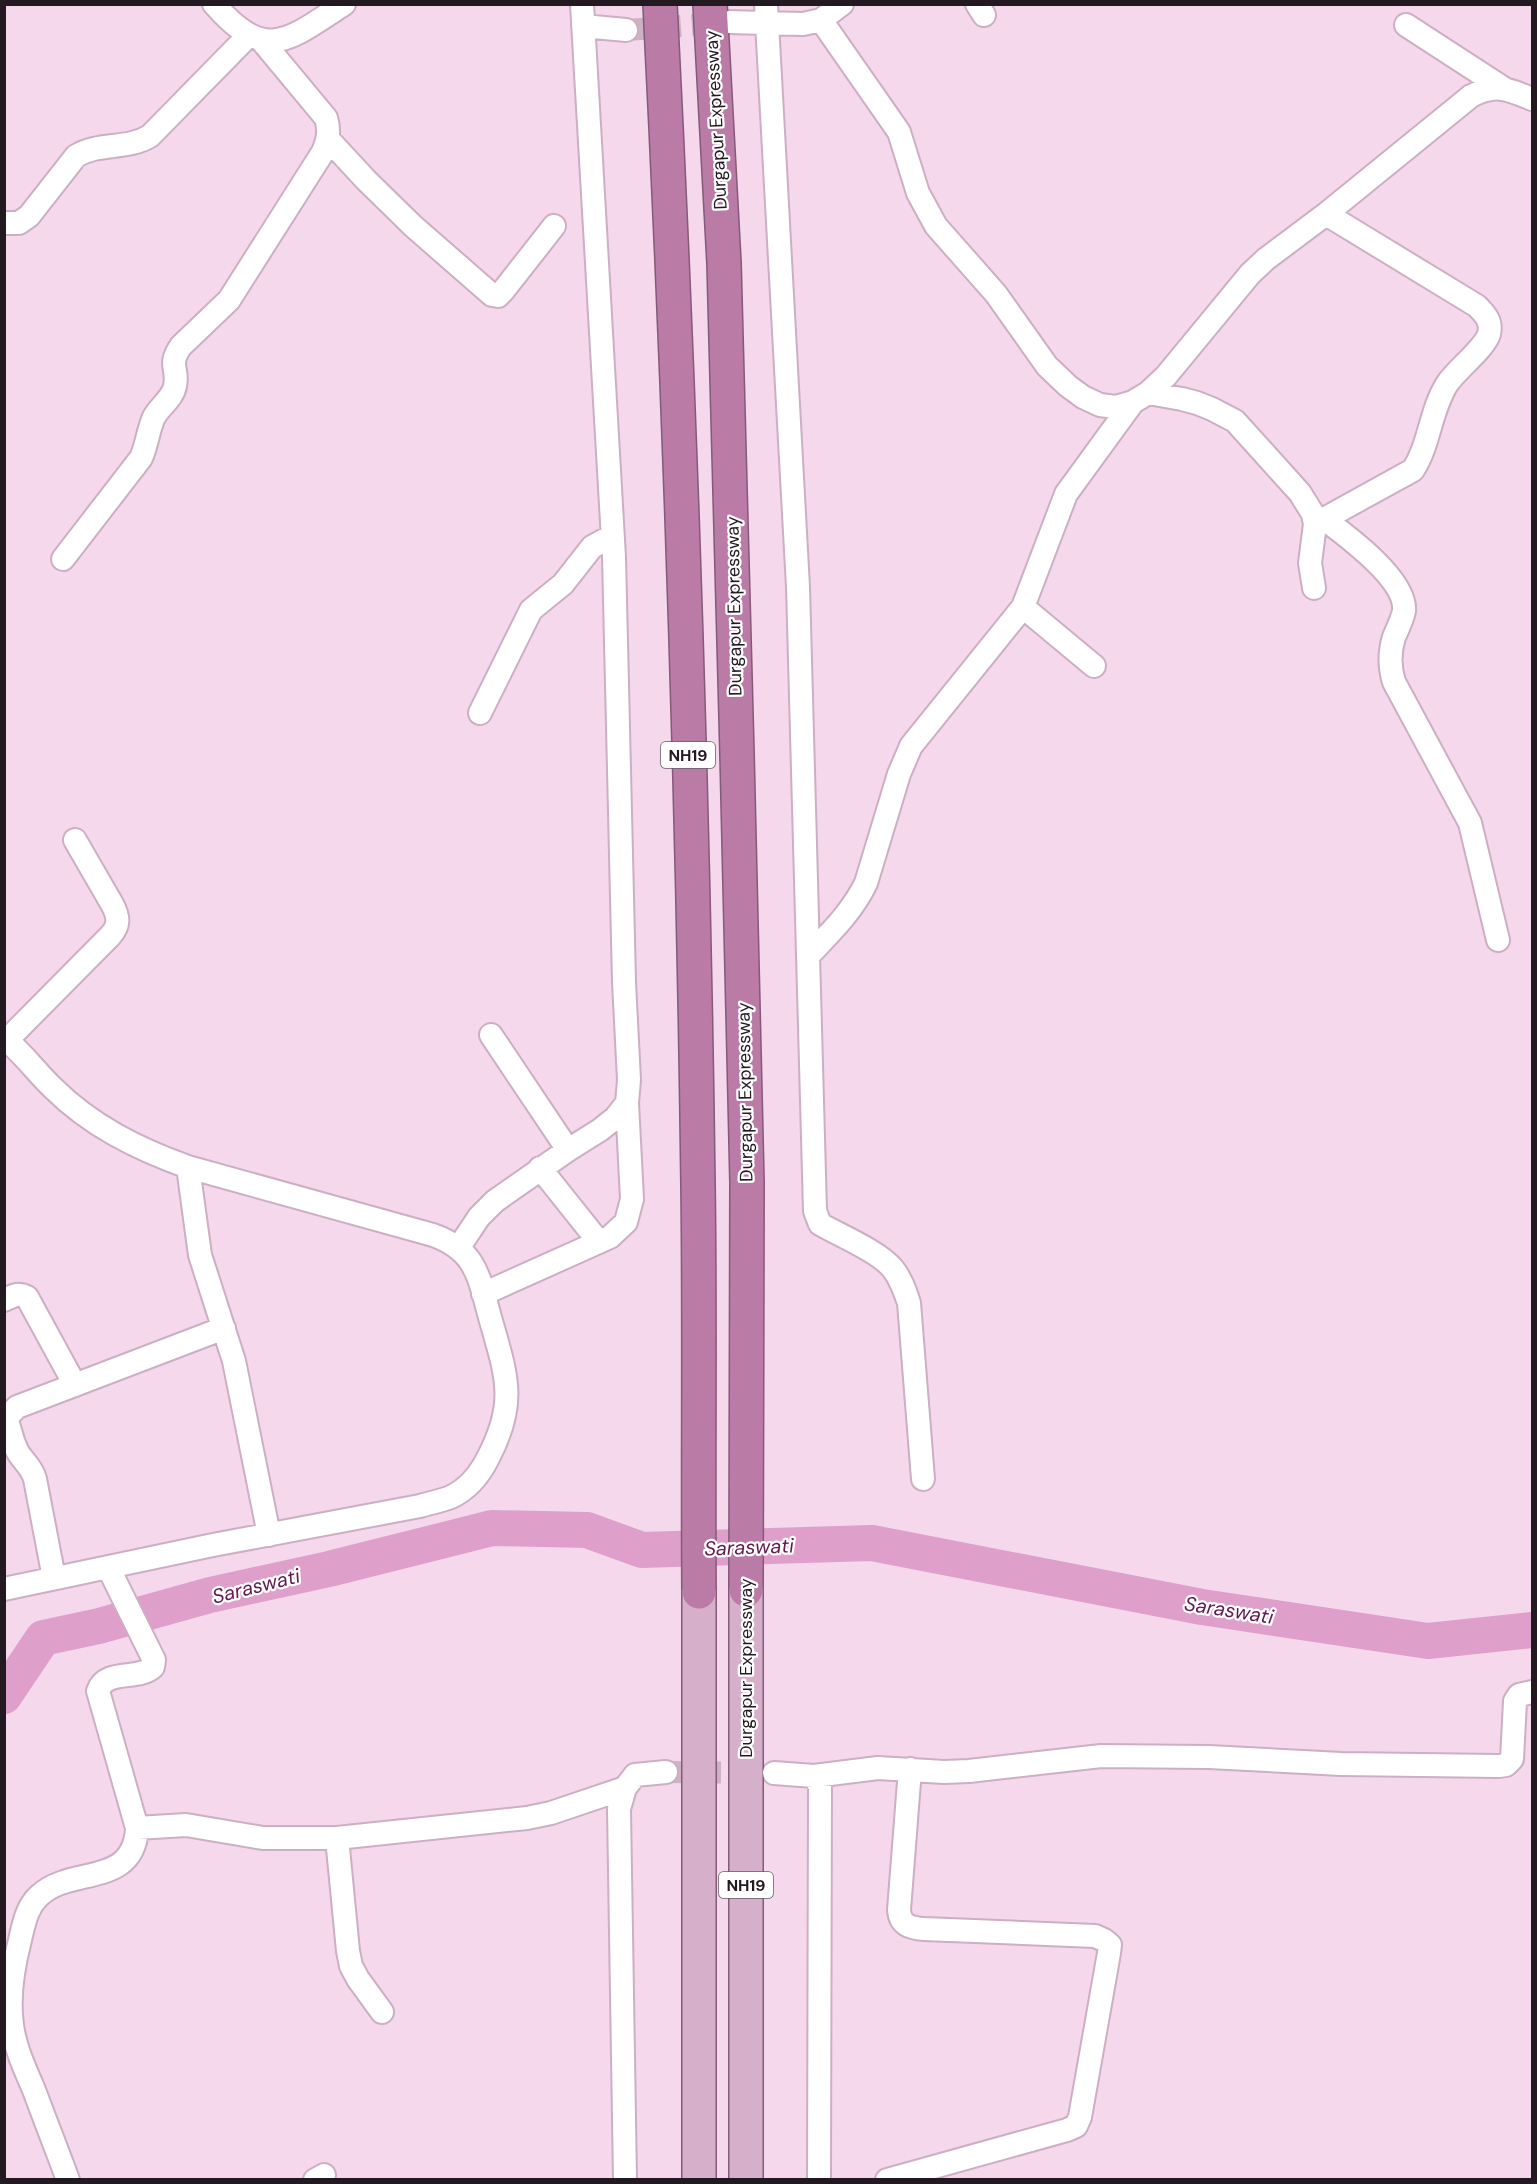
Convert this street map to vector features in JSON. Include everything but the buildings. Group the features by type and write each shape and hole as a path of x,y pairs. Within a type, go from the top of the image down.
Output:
{"highway":[{"name":"NH19","path":"660,4 673,253 688,740 698,1186 699,1592"},
{"name":"Durgapur Expressway","path":"719,13 747,1172 746,1590"}],"main road":[{"name":"Durgapur Expressway","path":"746,1590 746,2180"},
{"name":"NH19","path":"699,1592 699,2180"}],"street":[{"path":"63,559 141,458 155,416 173,392 176,383 173,364 175,354 229,300 323,152 328,139 329,128 326,118 255,38 231,24 214,4"},
{"path":"255,38 274,41 293,36 344,4"},
{"path":"719,13 767,14 803,24 821,20 842,4"},
{"path":"767,14 798,587 815,1211 820,1224 880,1257 892,1268 902,1284 909,1304 923,1479"},
{"path":"483,1294 599,1242 619,1230 626,1222 632,1199 627,1103 629,1080 624,982 612,536 582,15 626,30"},
{"path":"821,20 899,132 918,192 936,226 996,294 1047,366 1075,391 1100,405 1116,407 1141,398 1182,399 1212,409 1235,421 1300,493 1320,522 1353,541 1397,587 1403,600 1404,611 1390,652 1390,667 1394,682 1470,823 1498,940"},
{"path":"1406,25 1503,88 1533,99"},
{"path":"6,226 19,223 29,216 76,156 86,150 132,144 150,136 255,38"},
{"path":"808,956 849,913 858,900 866,883 899,774 911,746 1023,607 1066,494 1141,398 1166,376 1250,274 1266,259 1326,214 1471,96 1486,88 1503,88"},
{"path":"328,139 413,226 492,295 498,296 503,291 554,226"},
{"path":"1314,588 1310,563 1320,522 1413,470 1420,459 1439,398 1445,387 1487,340 1490,332 1489,320 1477,306 1326,214"},
{"path":"480,713 531,610 563,584 592,547 612,536"},
{"path":"1023,607 1094,666"},
{"path":"4,1589 54,1578 110,1572 269,1535 420,1506 451,1497 469,1485 481,1472 501,1432 506,1415 505,1369 476,1270 459,1247 433,1235 188,1167 153,1155 98,1125 53,1089 6,1040 110,936 118,923 112,904 75,840"},
{"path":"491,1035 568,1150"},
{"path":"459,1247 479,1217 495,1201 540,1168 600,1130 615,1118 627,1103"},
{"path":"188,1167 200,1255 234,1361 269,1535"},
{"path":"540,1168 599,1242"},
{"path":"4,1300 15,1294 27,1298 75,1385"},
{"path":"54,1578 33,1471 19,1454 7,1421 10,1414 17,1407 224,1328"},
{"path":"68,2180 11,2051 11,1984 17,1949 30,1906 40,1895 60,1883 95,1876 120,1864 133,1847 137,1828 98,1691 101,1683 109,1678 147,1672 153,1666 153,1660 110,1572"},
{"path":"774,1773 814,1776 878,1768 969,1771 1101,1756 1209,1757 1341,1764 1499,1766 1506,1765 1512,1759 1515,1701 1519,1695 1533,1692"},
{"path":"887,2180 1076,2126 1080,2117 1110,1953 1110,1945 1095,1936 924,1929 912,1928 903,1924 899,1910 910,1769"},
{"path":"625,2180 619,1809 625,1788 635,1775 666,1772"},
{"path":"814,1776 820,1786 819,2180"},
{"path":"137,1828 186,1825 263,1838 338,1838 527,1818 551,1813 625,1788"},
{"path":"338,1838 351,1966 382,2012"}],"waterway":[{"name":"Saraswati","path":"4,1696 43,1638 99,1626 210,1595 329,1569 492,1528 587,1530 642,1550 872,1543 1202,1607 1428,1641 1532,1630"}],"tunnel":[{"path":"626,30 723,23"},
{"path":"666,1772 761,1773"}]}
